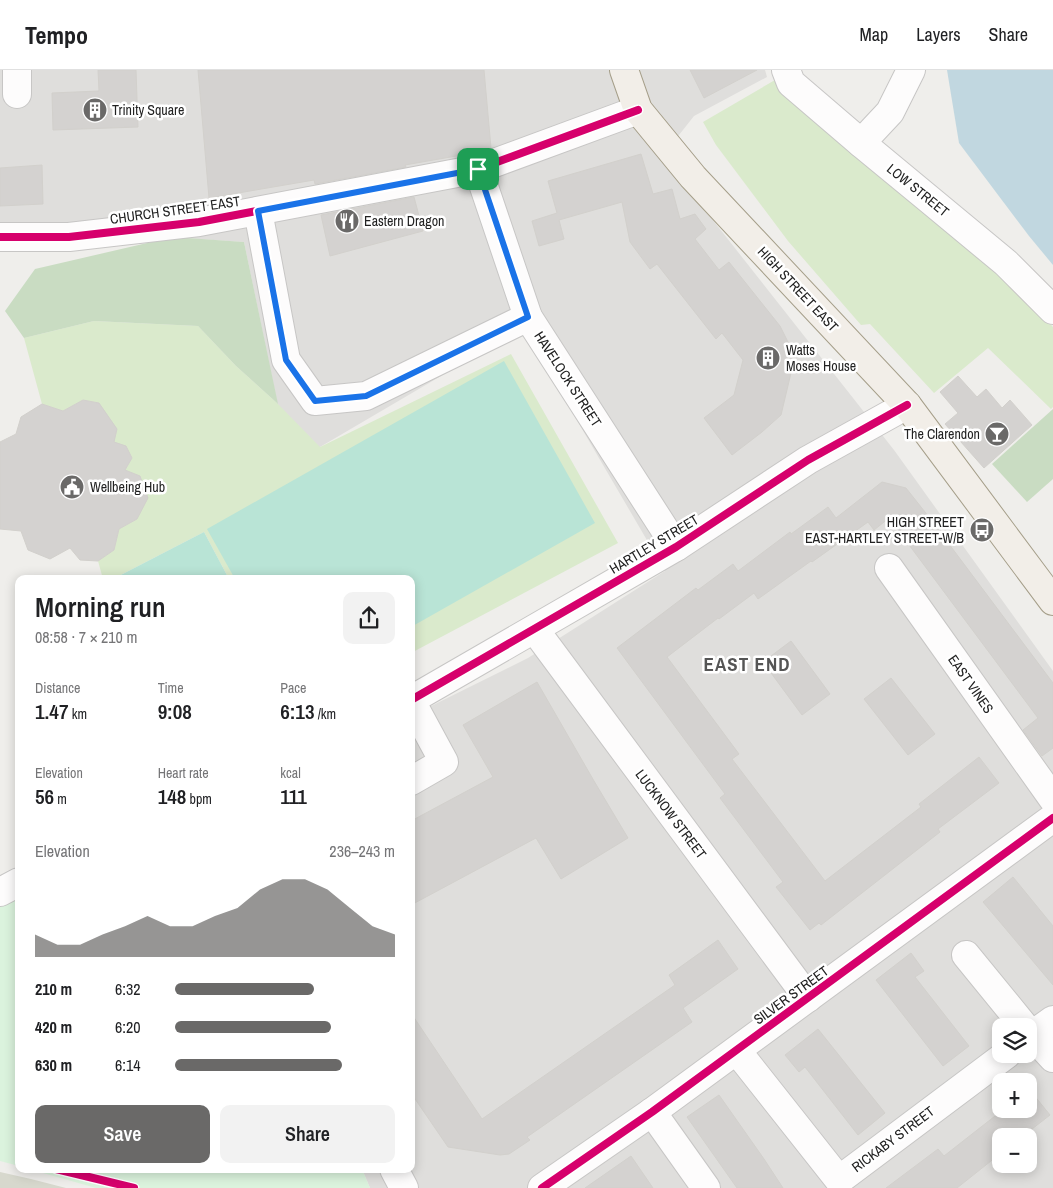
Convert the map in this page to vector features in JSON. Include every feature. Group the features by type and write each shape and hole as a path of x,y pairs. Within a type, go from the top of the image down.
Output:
{"main road":[{"name":"HIGH STREET EAST","path":"624,70 638,110 693,177 907,405 1053,601"}],"street":[{"name":"LOW STREET","path":"786,70 791,83 861,144 1006,263 1053,310"},
{"path":"861,144 890,112 911,70"},
{"name":"CHURCH STREET EAST","path":"0,237 69,237 199,222 478,169 638,110"},
{"name":"HAVELOCK STREET","path":"478,169 528,317 676,547"},
{"path":"258,211 286,360 315,401 366,396 528,317"},
{"name":"HARTLEY STREET","path":"415,699 676,547 808,460 907,405"},
{"name":"EAST VINES","path":"889,568 1053,799"},
{"name":"LUCKNOW STREET","path":"535,630 808,998"},
{"path":"415,708 444,762 415,778"},
{"name":"SILVER STREET","path":"552,1185 1053,818"},
{"path":"0,892 15,884"},
{"path":"966,955 1016,1018"},
{"path":"1037,1028 1053,1020"},
{"path":"1037,1042 1053,1058"},
{"name":"RICKABY STREET","path":"737,1051 838,1180 995,1063"},
{"path":"652,1112 706,1188"},
{"path":"396,1173 404,1188"}],"shaded area":[{"name":"EAST END","path":"0,70 765,70 767,77 694,116 664,154 697,200 894,450 1053,671 1053,1188 370,1188 364,1173 415,1173 415,714 528,658 665,571 523,328 320,447 289,460 244,242 0,226"},
{"path":"0,1172 31,1179 66,1188 0,1188"}],"green space":[{"path":"787,73 1001,272 1053,327 1053,407 1051,409 988,348 934,393 870,324 861,325 788,241 716,145 703,122"},
{"path":"173,237 244,242 278,404 236,366 198,326 94,321 24,338 5,311 35,269"},
{"path":"94,321 198,326 236,366 278,404 320,447 511,354 618,543 415,651 415,575 227,575 204,532 121,575 102,575 98,561 114,550 119,529 137,519 125,470 132,458 114,442 99,403 83,400 63,411 42,404 24,338"},
{"path":"504,361 595,523 415,625 415,575 233,575 207,529"},
{"path":"1053,409 1053,479 1027,502 992,464"},
{"path":"204,532 227,575 121,575"},
{"path":"15,878 15,1165 0,1161 0,885"},
{"path":"43,1173 364,1173 370,1188 96,1188"}],"water":[{"path":"947,70 1053,70 1053,265 959,143"}],"building":[{"name":"Trinity Square","path":"98,70 136,70 138,127 53,130 52,93 99,91"},
{"path":"198,70 484,70 491,148 479,152 405,165 406,167 315,184 314,180 209,198"},
{"path":"690,70 757,70 704,98"},
{"path":"641,154 653,194 672,189 680,219 695,214 706,229 695,239 719,270 729,262 780,326 795,356 781,415 732,455 704,418 734,395 743,360 722,333 716,339 657,264 650,269 630,242 622,202 559,220 564,239 539,246 532,221 557,213 548,181"},
{"path":"42,165 43,204 0,206 0,168"},
{"path":"414,197 423,231 330,256 321,215"},
{"path":"958,376 977,397 986,389 1002,408 1010,400 1032,425 984,468 945,424 958,413 940,392"},
{"name":"Wellbeing Hub","path":"83,400 99,403 117,429 114,442 126,446 132,458 125,470 140,476 148,498 137,519 119,529 114,550 98,561 80,560 70,548 50,559 28,550 21,531 0,529 0,442 16,434 21,417 42,404 63,411"},
{"path":"882,482 906,488 1053,683 1053,748 1042,756 1023,730 1038,718 889,518 874,530 868,522 758,599 754,593 718,618 667,657 739,754 732,759 825,881 921,807 919,804 979,757 999,783 938,829 940,832 821,925 819,923 810,930 776,887 783,882 720,798 725,794 617,648 696,588 698,590 733,564 738,571 790,532 791,534 828,507 836,518"},
{"path":"791,641 830,694 802,715 763,662"},
{"path":"891,678 935,734 908,755 864,699"},
{"path":"537,682 628,838 561,879 536,838 415,903 415,819 493,777 463,725"},
{"path":"1013,877 1053,926 1053,985 983,902"},
{"path":"718,940 738,969 683,1008 692,1022 527,1137 530,1140 509,1154 500,1155 448,1147 415,1099 415,1019 482,1119 675,985 669,975"},
{"path":"911,953 924,971 915,977 969,1046 943,1066 876,980"},
{"path":"818,1029 885,1113 858,1135 805,1067 799,1072 785,1055"},
{"path":"719,1095 783,1188 737,1188 687,1117"},
{"path":"1037,1099 1050,1115 1033,1128 992,1128 992,1160 957,1188 886,1188 938,1149 944,1156 993,1118 1037,1118"},
{"path":"631,1156 653,1188 585,1188"}],"cycle path":[{"path":"0,237 69,237 199,222 478,169 638,110"},
{"path":"415,698 676,547 808,460 907,405"},
{"path":"542,1188 652,1112 1053,818"},
{"path":"72,1173 134,1188"}],"place":[{"name":"Trinity Square","path":"95,110"},
{"name":"Eastern Dragon","path":"347,221"},
{"name":"Watts Moses House","path":"768,358"},
{"name":"The Clarendon","path":"997,434"},
{"name":"Wellbeing Hub","path":"72,487"},
{"name":"HIGH STREET EAST-HARTLEY STREET-W/B","path":"982,530"}],"district":[{"name":"EAST END","path":"747,664"}],"route":[{"path":"478,169 528,317 366,396 315,401 286,360 258,211 478,169"}]}
